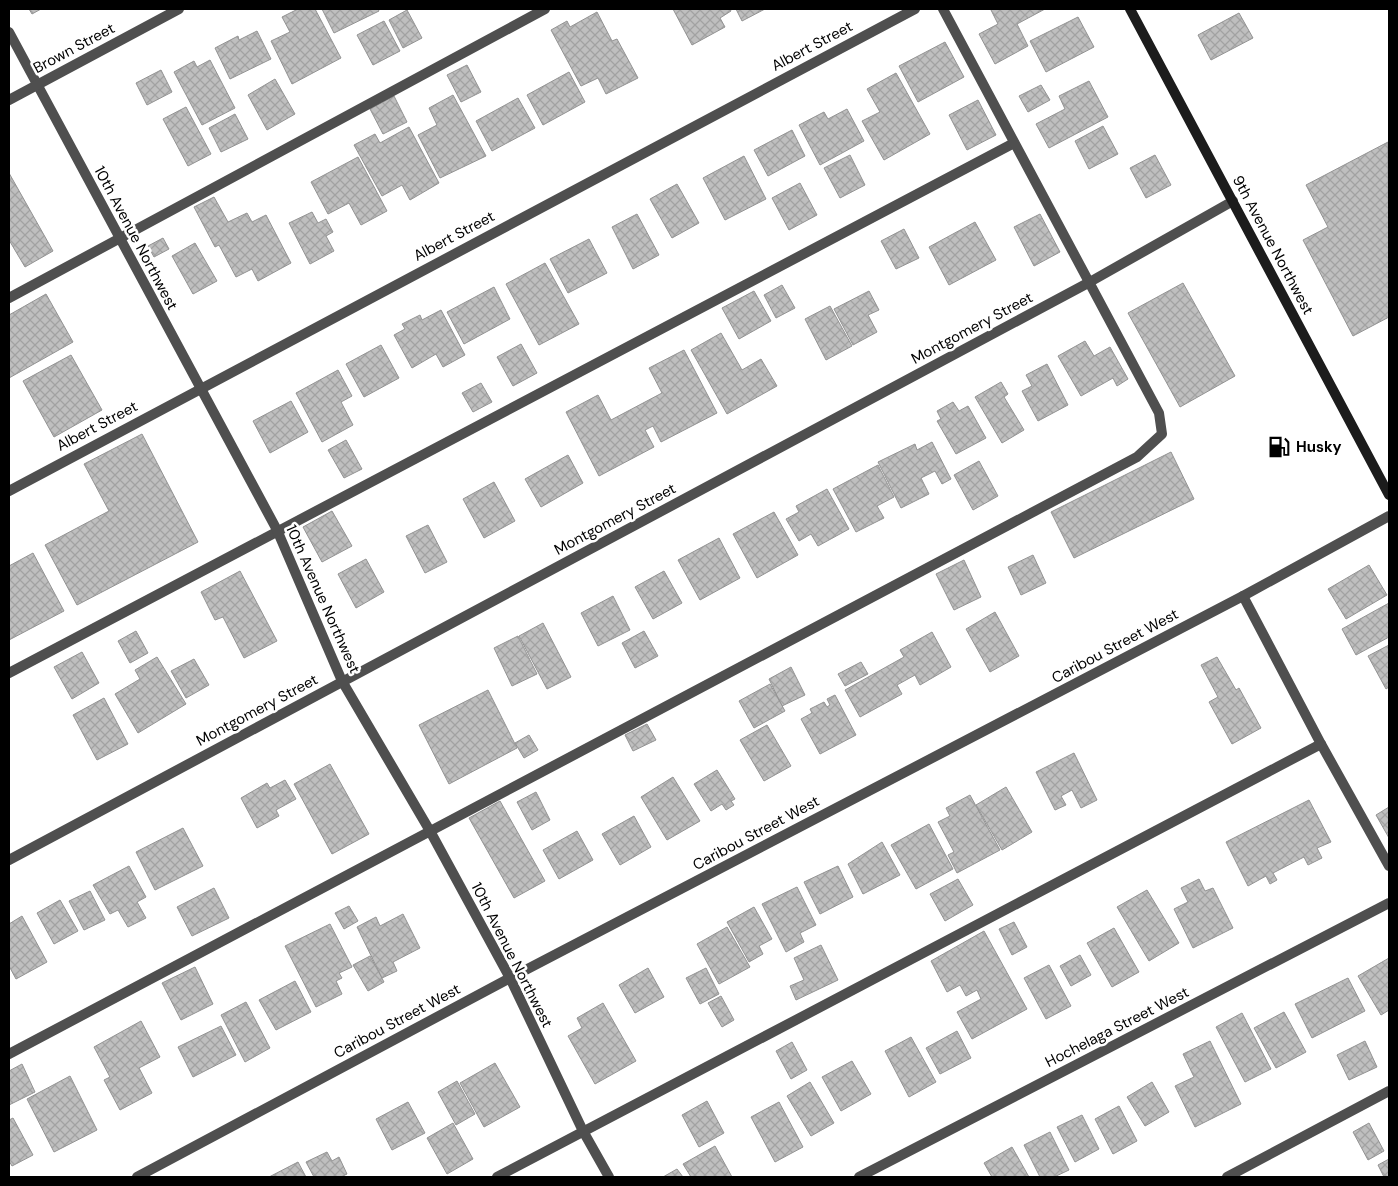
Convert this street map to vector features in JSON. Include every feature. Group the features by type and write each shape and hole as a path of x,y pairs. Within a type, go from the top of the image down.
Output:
{"main road":[{"name":"9th Avenue Northwest","path":"1130,9 1389,495"}],"street":[{"name":"Brown Street","path":"9,100 179,9"},
{"path":"9,298 545,9"},
{"name":"Albert Street","path":"9,490 915,9"},
{"path":"9,1054 1136,457 1162,434 1159,413 943,9"},
{"name":"10th Avenue Northwest","path":"9,32 277,530 342,681 430,831 510,978 584,1131 609,1177"},
{"path":"9,673 1014,143"},
{"name":"Montgomery Street","path":"9,860 1088,283 1233,201"},
{"name":"Caribou Street West","path":"137,1177 510,978 1243,596 1389,516"},
{"path":"1243,596 1321,744 1389,866"},
{"path":"497,1177 1321,744"},
{"name":"Hochelaga Street West","path":"859,1177 1389,903"},
{"path":"1227,1177 1389,1090"}],"building":[{"path":"29,9 41,9 32,14"},
{"path":"298,9 315,9 341,58 292,84 271,41 290,32 282,17"},
{"path":"322,9 378,9 379,11 334,33"},
{"path":"673,9 730,9 731,11 720,18 725,27 692,45"},
{"path":"736,9 765,9 742,21"},
{"path":"1045,9 1017,24 1028,46 995,64 979,34 998,24 991,10"},
{"path":"407,10 422,38 403,48 389,20"},
{"path":"597,12 612,41 617,39 638,78 606,94 598,78 581,86 551,30 567,21 570,27"},
{"path":"1239,13 1253,38 1211,60 1198,35"},
{"path":"1078,17 1094,47 1046,72 1030,41"},
{"path":"384,21 400,51 373,65 357,35"},
{"path":"257,31 271,59 230,79 215,48 238,36 239,40"},
{"path":"945,42 964,77 918,102 899,66"},
{"path":"210,60 235,108 202,125 174,72 194,61 197,67"},
{"path":"467,65 481,92 461,102 447,75"},
{"path":"161,70 172,92 147,105 136,83"},
{"path":"569,72 585,102 543,125 527,95"},
{"path":"896,73 930,134 884,160 862,121 880,112 867,89"},
{"path":"275,79 295,114 267,130 248,95"},
{"path":"1089,81 1108,117 1049,148 1036,124 1065,109 1059,96"},
{"path":"1041,85 1050,100 1028,112 1019,96"},
{"path":"453,95 486,156 440,178 418,135 437,125 429,108"},
{"path":"394,96 407,122 383,134 370,109"},
{"path":"518,98 535,128 492,151 476,121"},
{"path":"978,100 996,135 967,150 949,115"},
{"path":"186,107 211,154 188,166 163,119"},
{"path":"847,109 864,141 820,165 799,125 824,112 828,119"},
{"path":"235,114 248,139 221,152 209,128"},
{"path":"1103,126 1118,154 1089,169 1075,141"},
{"path":"409,127 439,183 410,200 402,185 382,196 354,145 375,134 380,143"},
{"path":"792,130 805,156 768,176 754,150"},
{"path":"1388,142 1389,317 1353,336 1303,240 1328,227 1306,185"},
{"path":"850,155 865,185 840,198 824,168"},
{"path":"1155,155 1171,185 1146,198 1130,168"},
{"path":"744,156 766,199 725,220 703,178"},
{"path":"358,157 387,211 361,225 349,203 328,214 311,182"},
{"path":"9,173 53,251 25,267 9,240"},
{"path":"800,183 817,215 789,230 772,198"},
{"path":"677,184 699,223 672,238 650,199"},
{"path":"214,197 228,222 247,213 252,222 266,215 291,263 258,281 252,269 236,277 219,245 215,247 194,207"},
{"path":"312,212 318,223 326,219 333,232 326,236 334,251 310,264 289,223"},
{"path":"637,214 659,255 633,269 612,227"},
{"path":"1040,214 1060,252 1034,266 1014,227"},
{"path":"975,222 996,260 949,285 929,247"},
{"path":"904,229 919,258 896,269 881,241"},
{"path":"163,238 169,249 154,257 148,246"},
{"path":"589,239 607,273 568,293 550,259"},
{"path":"195,243 217,281 193,294 172,256"},
{"path":"545,263 579,324 539,345 506,284"},
{"path":"1183,283 1235,376 1180,407 1128,313"},
{"path":"782,285 795,308 776,318 764,295"},
{"path":"494,287 510,319 464,344 447,312"},
{"path":"754,291 771,321 739,339 722,308"},
{"path":"869,291 879,310 868,315 877,332 853,345 834,309"},
{"path":"46,294 73,342 9,378 9,315"},
{"path":"830,306 852,346 826,360 805,319"},
{"path":"441,310 465,355 443,367 436,354 412,368 394,335 405,329 402,324 420,315 422,320"},
{"path":"721,333 742,370 761,359 777,386 727,414 691,350"},
{"path":"1085,341 1094,356 1110,347 1128,379 1117,386 1113,378 1081,396 1058,356"},
{"path":"521,344 537,373 513,386 497,357"},
{"path":"381,345 399,378 364,397 346,364"},
{"path":"684,350 717,413 661,442 653,426 645,430 654,447 599,476 566,412 598,395 611,420 662,393 649,368"},
{"path":"71,355 102,410 54,437 23,381"},
{"path":"1047,364 1068,405 1038,421 1022,391 1032,386 1026,375"},
{"path":"338,370 352,396 341,402 353,425 322,442 296,393"},
{"path":"1001,382 1008,394 1004,397 1024,430 1002,443 975,397"},
{"path":"481,383 492,402 473,412 462,393"},
{"path":"291,401 308,432 270,453 253,421"},
{"path":"953,402 959,411 968,406 986,438 956,454 937,421 941,419 937,411"},
{"path":"142,434 198,542 77,605 45,545 109,511 84,464"},
{"path":"346,440 362,469 344,478 328,450"},
{"path":"932,442 951,479 942,484 935,471 921,478 929,494 901,508 878,462 915,444 917,450"},
{"path":"1171,452 1194,499 1074,558 1051,512"},
{"path":"568,455 583,483 541,507 525,479"},
{"path":"979,461 998,496 973,510 954,475"},
{"path":"878,465 894,497 877,506 884,518 856,532 833,489"},
{"path":"494,482 515,521 484,538 463,499"},
{"path":"827,489 849,529 818,546 811,534 799,541 786,519 799,512 796,506"},
{"path":"332,511 352,546 322,562 303,527"},
{"path":"774,512 798,555 757,578 733,534"},
{"path":"428,525 447,562 425,573 406,536"},
{"path":"719,538 740,578 700,600 678,560"},
{"path":"33,553 64,611 9,640 9,566"},
{"path":"1033,555 1046,583 1021,595 1008,567"},
{"path":"366,559 384,592 356,608 338,574"},
{"path":"964,560 981,597 954,610 936,574"},
{"path":"1369,565 1387,595 1346,619 1328,589"},
{"path":"240,571 277,641 244,658 223,617 215,620 201,592"},
{"path":"664,571 682,603 653,619 635,587"},
{"path":"613,596 630,630 598,646 581,613"},
{"path":"1389,603 1389,637 1356,655 1342,629"},
{"path":"995,612 1019,656 990,672 966,629"},
{"path":"543,623 571,677 547,689 519,636"},
{"path":"136,631 148,653 130,663 118,641"},
{"path":"644,631 658,656 635,668 622,643"},
{"path":"932,632 951,667 920,685 915,675 897,685 902,694 860,717 845,690 904,657 900,650"},
{"path":"518,636 537,674 512,686 494,648"},
{"path":"1389,645 1389,687 1386,689 1368,656"},
{"path":"82,652 99,683 72,699 54,667"},
{"path":"157,657 186,704 138,733 115,694 140,679 135,670"},
{"path":"1217,657 1236,690 1239,688 1261,728 1232,744 1209,702 1218,697 1201,665"},
{"path":"194,659 209,685 186,698 171,671"},
{"path":"861,662 868,674 845,686 838,674"},
{"path":"791,667 805,695 782,706 769,679"},
{"path":"770,684 785,711 754,728 739,701"},
{"path":"488,690 517,748 449,784 419,725"},
{"path":"835,695 856,735 820,754 801,719 812,713 810,709 824,702 827,707 830,705 827,699"},
{"path":"104,698 128,744 97,760 73,715"},
{"path":"647,724 656,740 633,751 625,735"},
{"path":"767,725 791,766 764,781 740,740"},
{"path":"529,735 538,750 524,758 515,743"},
{"path":"1074,753 1097,800 1081,808 1072,790 1061,796 1066,805 1055,810 1036,772"},
{"path":"330,764 369,834 332,854 294,784"},
{"path":"717,770 735,799 731,801 734,805 726,810 722,804 711,811 694,784"},
{"path":"673,777 700,821 667,840 641,797"},
{"path":"285,780 296,799 276,810 279,816 257,828 241,798 267,783 270,788"},
{"path":"1006,787 1032,832 1002,850 976,805"},
{"path":"536,792 550,820 532,830 517,802"},
{"path":"970,795 1000,850 957,873 948,855 954,852 938,822 950,816 946,808"},
{"path":"1309,800 1331,842 1317,848 1322,858 1308,865 1304,857 1273,873 1277,880 1270,884 1266,876 1248,886 1226,842"},
{"path":"500,801 545,881 514,898 469,818"},
{"path":"1389,807 1389,838 1376,815"},
{"path":"634,816 651,847 620,865 602,834"},
{"path":"929,824 953,869 916,889 891,845"},
{"path":"183,828 203,866 155,890 136,852"},
{"path":"577,831 593,860 559,879 543,850"},
{"path":"882,842 900,875 863,894 848,864"},
{"path":"129,866 146,897 137,902 146,918 128,927 118,910 110,914 93,885"},
{"path":"838,866 853,897 820,914 804,882"},
{"path":"958,879 973,905 945,921 930,894"},
{"path":"1199,879 1205,891 1213,888 1233,928 1193,948 1174,909 1188,902 1181,888"},
{"path":"797,887 816,925 800,933 804,942 786,952 762,904"},
{"path":"214,888 229,918 192,936 177,907"},
{"path":"1147,890 1179,943 1149,961 1117,907"},
{"path":"90,891 105,920 84,930 69,901"},
{"path":"60,900 78,931 54,944 37,913"},
{"path":"349,906 358,921 344,929 335,913"},
{"path":"754,907 772,939 759,946 763,954 749,962 727,922"},
{"path":"403,914 420,948 393,962 397,971 382,978 357,927 376,917 380,926"},
{"path":"22,916 47,962 16,979 9,966 9,924"},
{"path":"1014,922 1027,947 1012,955 999,929"},
{"path":"330,924 352,967 339,973 342,978 336,981 342,994 316,1007 285,946"},
{"path":"727,927 750,967 719,984 697,944"},
{"path":"1114,928 1139,972 1112,987 1087,943"},
{"path":"984,931 1027,1009 972,1039 957,1012 981,999 977,990 966,996 960,985 947,992 931,961"},
{"path":"821,945 838,980 796,1000 790,986 804,980 794,958"},
{"path":"1080,955 1091,975 1071,986 1060,966"},
{"path":"370,956 384,982 368,991 353,965"},
{"path":"1389,958 1389,1010 1381,1015 1358,976"},
{"path":"1049,965 1071,1006 1046,1019 1024,978"},
{"path":"195,967 213,1004 181,1020 162,983"},
{"path":"648,968 664,997 635,1013 619,985"},
{"path":"706,968 719,994 700,1004 686,978"},
{"path":"1348,978 1365,1011 1312,1038 1295,1004"},
{"path":"295,981 311,1012 276,1030 259,1000"},
{"path":"721,996 734,1020 722,1027 708,1003"},
{"path":"246,1002 270,1048 245,1062 221,1015"},
{"path":"603,1003 636,1061 595,1084 568,1036 582,1028 577,1018"},
{"path":"1284,1012 1306,1052 1276,1068 1254,1028"},
{"path":"1242,1013 1271,1069 1245,1082 1216,1027"},
{"path":"141,1021 160,1057 139,1068 152,1093 120,1110 104,1080 110,1077 94,1047"},
{"path":"221,1026 236,1055 193,1077 178,1047"},
{"path":"957,1031 971,1058 940,1074 926,1048"},
{"path":"911,1037 936,1082 909,1097 885,1051"},
{"path":"1210,1041 1241,1104 1195,1127 1175,1086 1194,1077 1183,1054"},
{"path":"1365,1041 1377,1067 1349,1080 1337,1055"},
{"path":"792,1042 807,1070 791,1079 776,1051"},
{"path":"852,1061 871,1094 841,1111 822,1077"},
{"path":"495,1063 520,1107 484,1127 460,1083"},
{"path":"22,1064 35,1092 9,1105 9,1071"},
{"path":"70,1076 97,1130 54,1152 27,1099"},
{"path":"457,1081 475,1114 456,1125 438,1092"},
{"path":"810,1082 834,1123 811,1136 787,1096"},
{"path":"1152,1082 1169,1112 1145,1126 1127,1097"},
{"path":"707,1101 724,1133 699,1147 682,1115"},
{"path":"408,1102 425,1133 392,1150 376,1119"},
{"path":"779,1102 803,1147 775,1162 751,1117"},
{"path":"1119,1106 1137,1141 1113,1154 1095,1119"},
{"path":"1082,1115 1099,1149 1075,1162 1057,1127"},
{"path":"13,1118 33,1155 12,1166 9,1161 9,1120"},
{"path":"453,1123 473,1159 447,1174 427,1138"},
{"path":"1369,1123 1384,1151 1368,1160 1353,1132"},
{"path":"1050,1132 1069,1170 1054,1177 1040,1177 1024,1145"},
{"path":"715,1146 732,1177 691,1177 683,1164"},
{"path":"1012,1147 1029,1177 992,1177 984,1163"},
{"path":"327,1152 332,1161 339,1157 347,1174 341,1177 314,1177 306,1162"},
{"path":"1389,1159 1389,1177 1384,1177 1378,1165"},
{"path":"298,1162 306,1177 269,1177"},
{"path":"677,1169 683,1177 663,1177"}],"place":[{"name":"Husky","path":"1279,447"}]}
